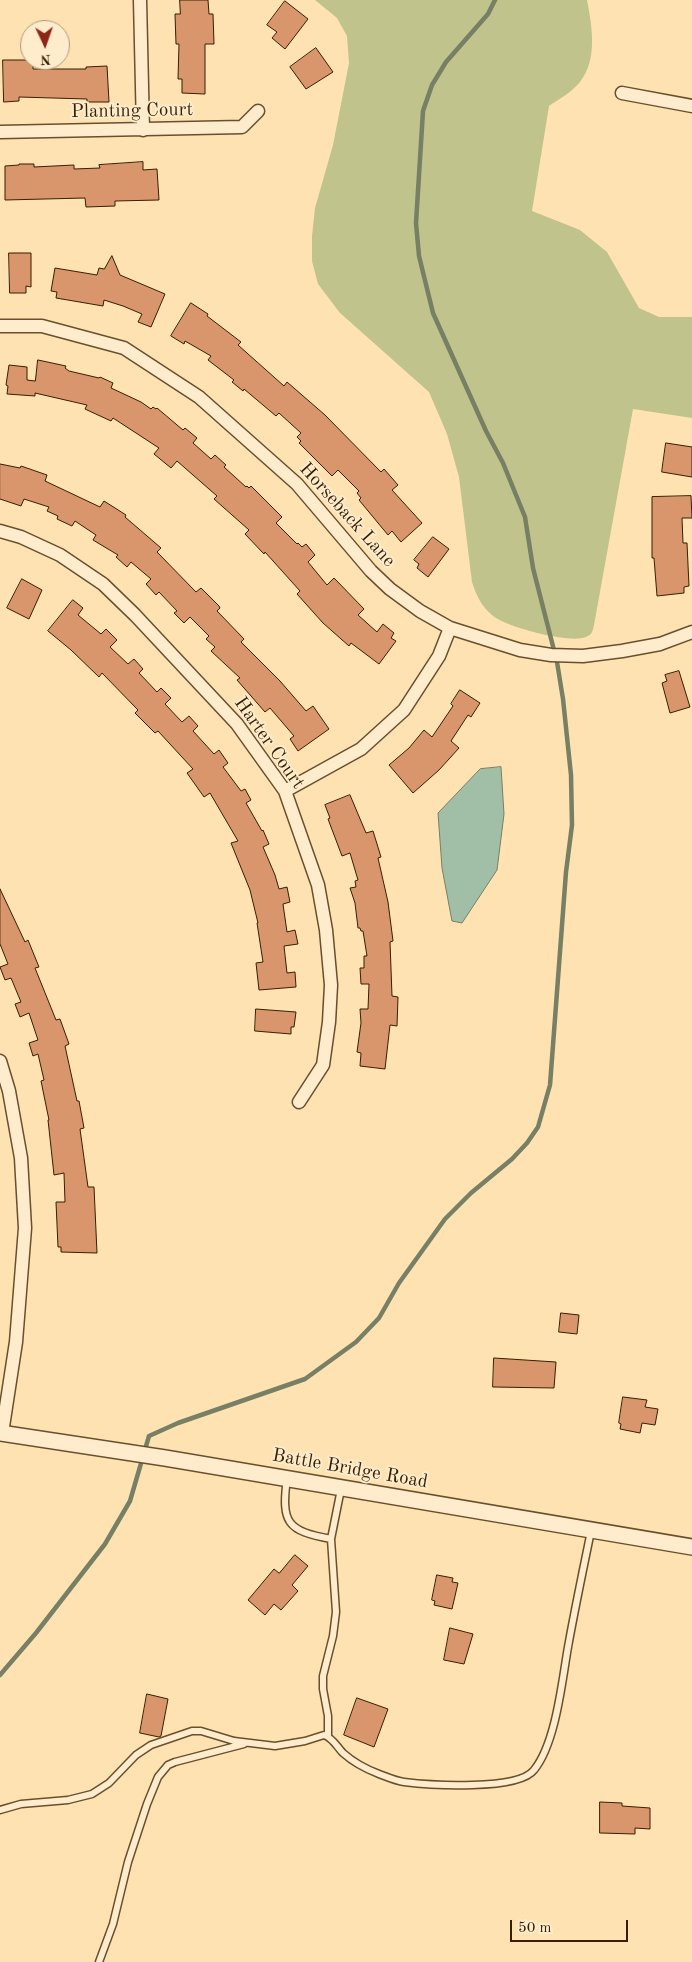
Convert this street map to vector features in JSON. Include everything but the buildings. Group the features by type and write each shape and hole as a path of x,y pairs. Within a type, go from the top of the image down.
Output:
{"street":[{"path":"140,0 143,130"},
{"path":"622,93 692,106"},
{"name":"Planting Court","path":"0,132 242,127 258,111"},
{"name":"Horseback Lane","path":"0,326 42,326 124,348 200,397 297,484 371,571 420,611 450,628 520,650 552,655 583,656 660,644 692,632"},
{"name":"Harter Court","path":"0,531 21,536 60,555 103,584 135,615 237,724 285,791 318,885 326,930 331,985 329,1022 323,1065 299,1102"},
{"path":"285,791 361,749 404,710 439,656 450,628"},
{"path":"0,1061 9,1091 21,1158 25,1228 16,1342 1,1433"},
{"name":"Battle Bridge Road","path":"1,1433 287,1478 692,1547"}],"lane":[{"path":"287,1478 285,1508 286,1516 290,1523 304,1533 331,1539"},
{"path":"341,1488 331,1539 336,1612 333,1636 323,1676 328,1736 358,1764 402,1782 466,1785 493,1784 516,1780 533,1772 544,1755 555,1718 591,1530"},
{"path":"0,1810 21,1804 68,1800 92,1794 109,1783 136,1755 151,1745 178,1734 201,1731 248,1743 275,1746 304,1741 319,1735 328,1736"},
{"path":"99,1962 113,1924 128,1862 141,1820 158,1777 168,1765 175,1762 248,1743"}],"green space":[{"path":"315,0 587,0 592,32 589,63 586,73 577,86 549,106 532,211 580,230 607,252 639,308 659,317 692,317 692,418 633,409 594,627 591,634 586,637 578,639 566,638 523,629 499,620 485,608 477,596 472,582 459,477 447,434 429,392 340,313 318,284 312,261 315,208 333,145 349,63 347,36 337,18"}],"shaded area":[{"path":"501,767 504,814 497,870 462,923 452,921 442,868 438,813 480,769"}],"waterway":[{"path":"0,1675 36,1633 105,1544 130,1501 149,1436 178,1423 305,1379 356,1342 379,1318 399,1283 445,1219 471,1193 512,1159 527,1143 538,1127 550,1085 566,872 572,825 571,775 563,699 557,662 533,568 525,517 503,463 486,431 433,313 419,256 416,223 423,111 432,85 446,62 488,14 495,0"}]}
